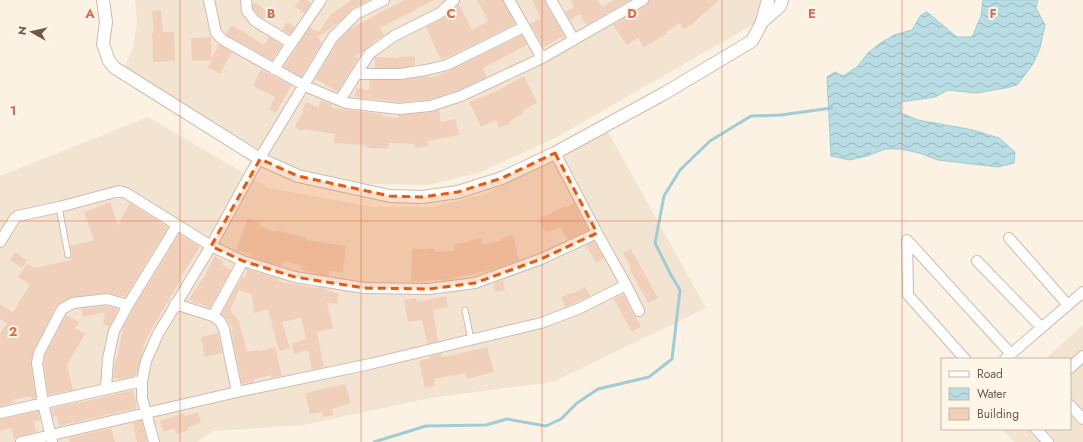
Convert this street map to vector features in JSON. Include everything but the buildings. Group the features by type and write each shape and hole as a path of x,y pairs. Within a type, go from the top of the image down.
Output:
{"street":[{"path":"103,0 106,22 103,44 109,61 115,68 260,159 298,176 390,196 422,197 458,192 502,178 555,153 665,93 752,41 762,22 768,0"},
{"path":"209,0 216,33 219,37 274,69 305,86 346,103 399,108 430,106 461,96 542,58 643,0"},
{"path":"246,0 247,11 255,21 291,43"},
{"path":"274,69 321,0"},
{"path":"154,442 142,398 142,381 146,361 155,340 333,37 356,14 384,0"},
{"path":"340,100 369,54 394,36 440,13 454,0"},
{"path":"509,0 542,58"},
{"path":"551,0 574,40"},
{"path":"762,22 781,3"},
{"path":"356,74 400,74 447,65 524,27"},
{"path":"555,153 639,311"},
{"path":"0,242 15,218 18,216 119,192 126,193 211,246 243,261 295,277 364,288 429,289 475,282 541,259 597,233"},
{"path":"106,388 108,358 114,331 128,305 177,225"},
{"path":"1009,238 1068,305"},
{"path":"964,358 908,295 908,240 1008,356 1083,292"},
{"path":"213,316 243,261"},
{"path":"977,261 1041,327"},
{"path":"21,442 51,439 237,392 370,364 541,323 578,309 626,285"},
{"path":"51,439 43,403 37,363 38,353 62,309 73,303 107,298 128,305"},
{"path":"175,304 213,316 220,321 224,329 237,392"},
{"path":"1071,367 1083,356"},
{"path":"0,413 142,381"},
{"path":"1071,406 1083,419"},
{"path":"1037,430 1048,442"}],"lane":[{"path":"59,207 68,255"},
{"path":"465,310 471,340"}],"highlighted area":[{"path":"555,153 597,233 541,259 475,283 429,289 364,288 295,277 243,261 211,246 260,159 298,176 390,196 422,197 458,192 502,178"}],"shaded area":[{"path":"135,0 772,0 752,25 557,137 479,173 428,185 371,184 300,171 260,150 124,69 133,48 137,23"},
{"path":"148,117 269,188 373,207 432,207 486,194 607,130 706,308 553,382 430,398 304,425 213,431 197,442 0,442 0,176"},
{"path":"1083,325 1083,442 1014,442 1003,430 1071,430 1071,358 1046,358"}],"water":[{"path":"983,0 1038,0 1036,8 1045,25 1040,48 1033,64 1017,85 976,93 948,90 935,97 901,102 901,113 918,120 973,130 999,138 1015,152 1014,163 998,167 938,160 919,153 901,149 885,149 867,156 849,160 831,156 827,77 835,72 843,76 857,67 868,53 879,44 894,35 912,30 921,15 927,12 957,37 972,37 981,16"}],"waterway":[{"path":"374,442 426,426 486,425 507,419 546,426 561,419 577,403 598,389 649,377 672,359 680,290 655,243 664,196 680,170 710,141 751,116 781,115 832,108"}]}
